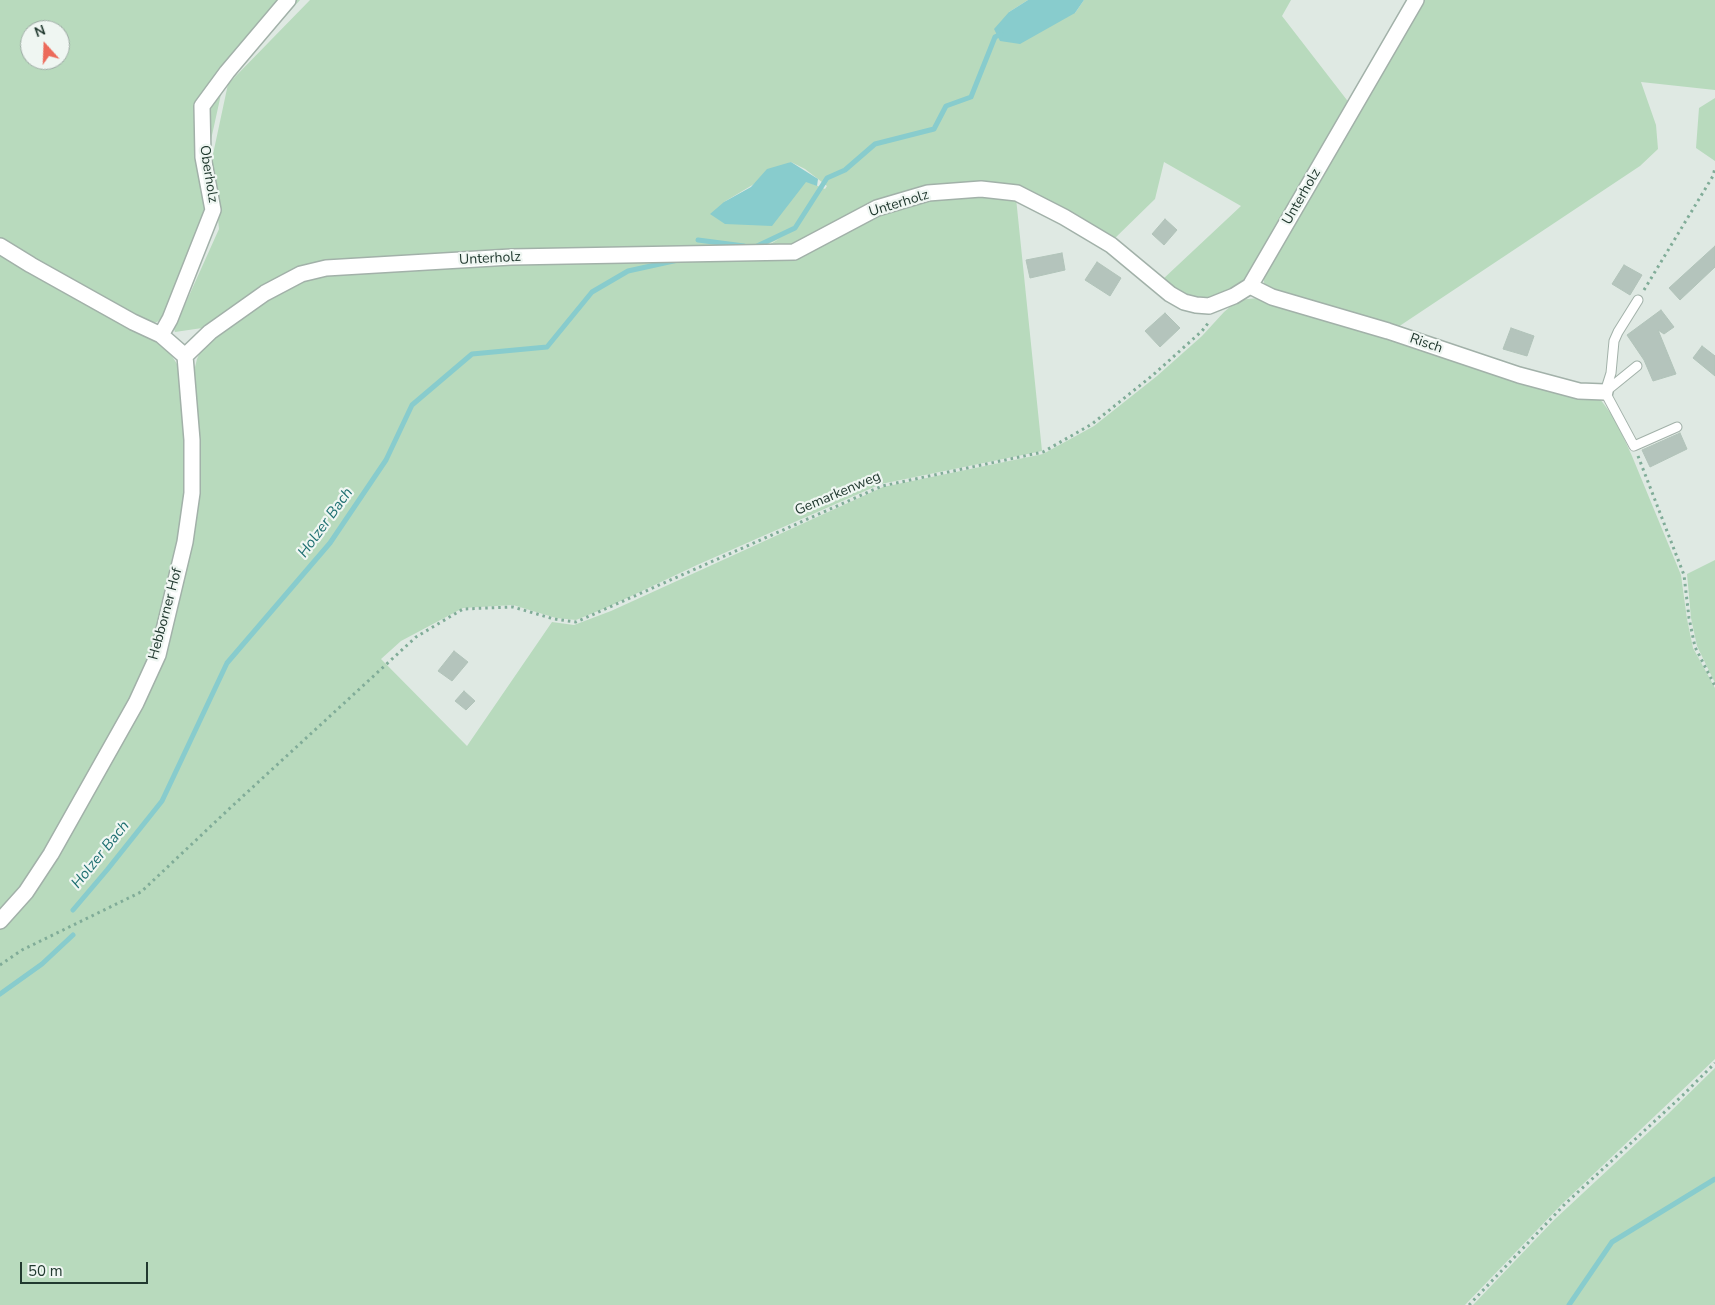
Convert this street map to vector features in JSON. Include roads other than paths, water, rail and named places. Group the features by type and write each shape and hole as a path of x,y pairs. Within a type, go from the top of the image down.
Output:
{"street":[{"name":"Oberholz","path":"161,335 170,319 213,210 202,157 202,106 227,72 288,0"},
{"name":"Unterholz","path":"185,356 210,332 265,293 301,274 326,268 511,257 794,252 877,208 928,194 981,189 1017,193 1064,217 1111,245 1170,294 1196,306 1209,306 1234,296 1250,286 1416,0"},
{"path":"0,246 133,322 161,335 185,356"},
{"name":"Risch","path":"1250,286 1272,297 1388,331 1519,376 1579,391 1605,392"},
{"name":"Hebborner Hof","path":"0,921 26,892 51,854 136,703 158,655 185,542 192,493 192,440 185,356"}],"lane":[{"path":"1638,300 1614,341 1610,373 1605,392 1634,446 1677,427"},
{"path":"1605,392 1637,366"}],"water":[{"path":"1028,0 1084,0 1075,13 1020,44 1000,41 994,29 1009,12"},
{"path":"791,162 818,179 817,186 806,182 772,226 725,224 710,214 724,202 751,187 767,169"}],"waterway":[{"name":"Holzer Bach","path":"755,247 795,228 827,178 845,170 875,144 934,129 946,106 971,97 995,37 1001,34"},
{"name":"Holzer Bach","path":"698,240 744,246"},
{"name":"Holzer Bach","path":"73,910 162,801 227,663 330,543 386,460 412,405 472,354 547,347 592,292 628,271 678,260"},
{"name":"Holzer Bach","path":"0,994 42,964 73,935"},
{"path":"1569,1305 1612,1242 1715,1179"}]}
